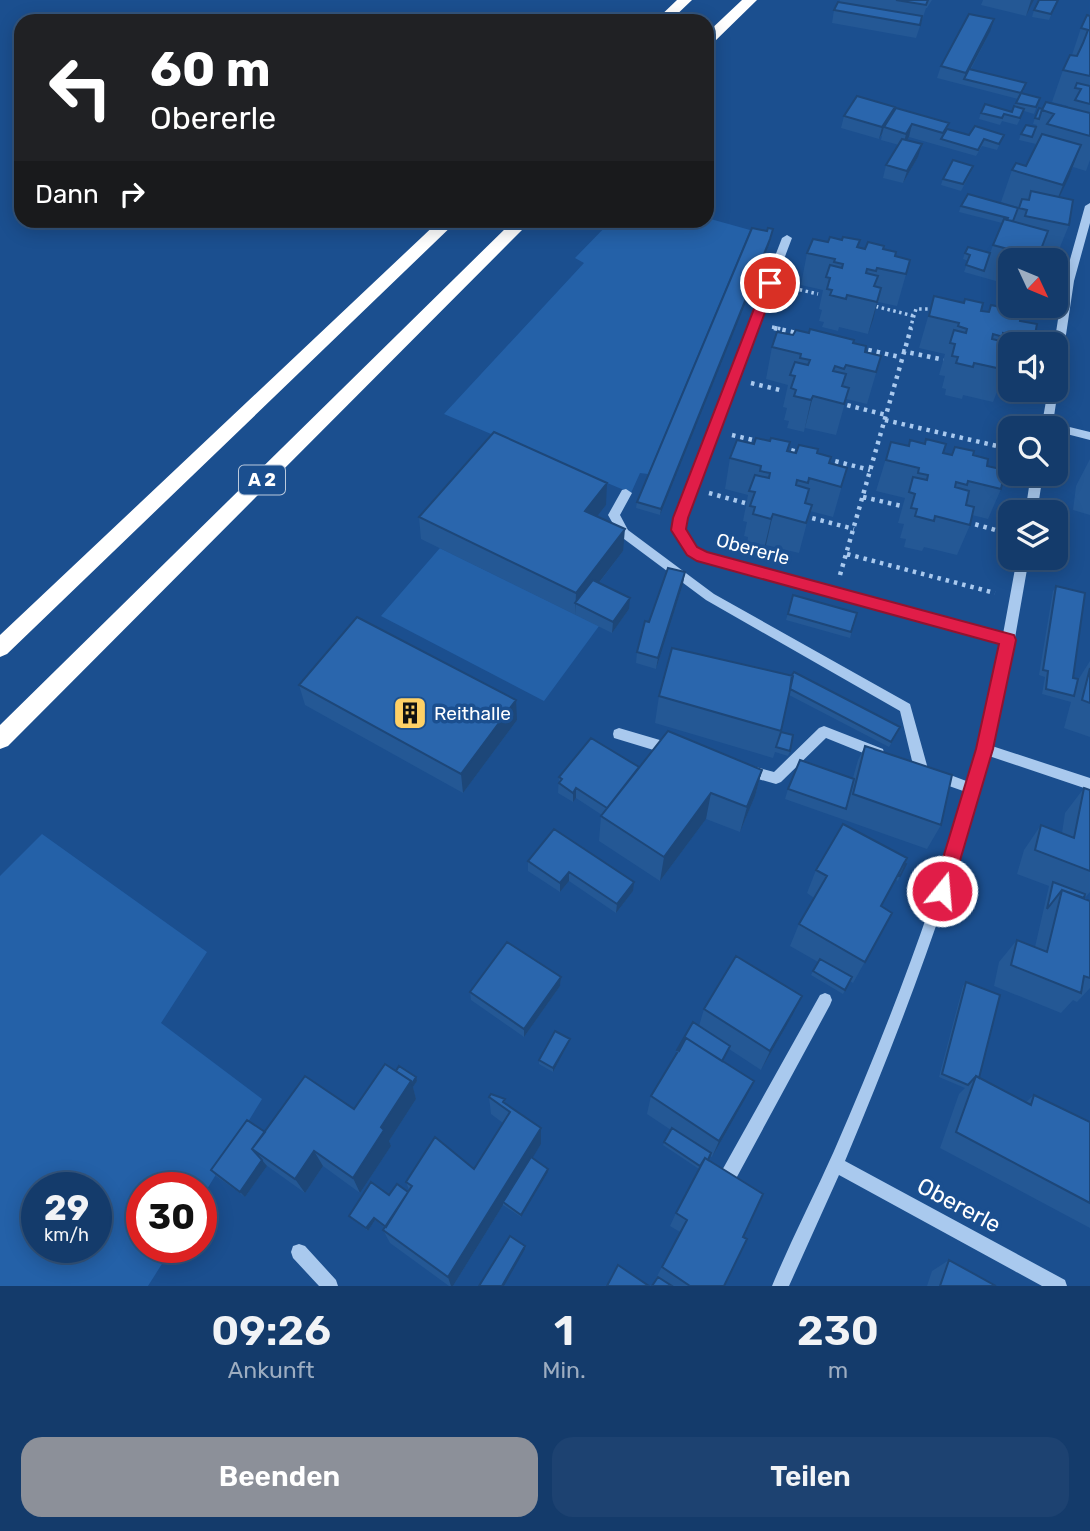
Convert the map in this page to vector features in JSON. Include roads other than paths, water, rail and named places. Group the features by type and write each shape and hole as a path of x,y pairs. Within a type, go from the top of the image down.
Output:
{"highway":[{"path":"670,14 685,0"},
{"path":"714,34 750,0"},
{"path":"0,648 442,228"},
{"name":"A 2","path":"0,739 516,228"}],"street":[{"path":"1061,332 1069,281 1090,206"},
{"name":"Obererle","path":"788,238 691,489 678,530 692,551 703,557 1008,640"},
{"path":"1068,432 1090,436"},
{"path":"626,493 614,515 625,533 710,597 906,708 909,765"},
{"path":"780,1286 837,1165 899,1011 942,891 984,749 1021,570"},
{"path":"737,767 776,778 824,732 973,789"},
{"path":"620,734 685,753"},
{"path":"984,749 1090,784"},
{"path":"726,1180 825,1000"},
{"name":"Obererle","path":"837,1165 1059,1286"},
{"path":"299,1252 330,1286"}],"place":[{"name":"Reithalle","path":"410,713"}]}
